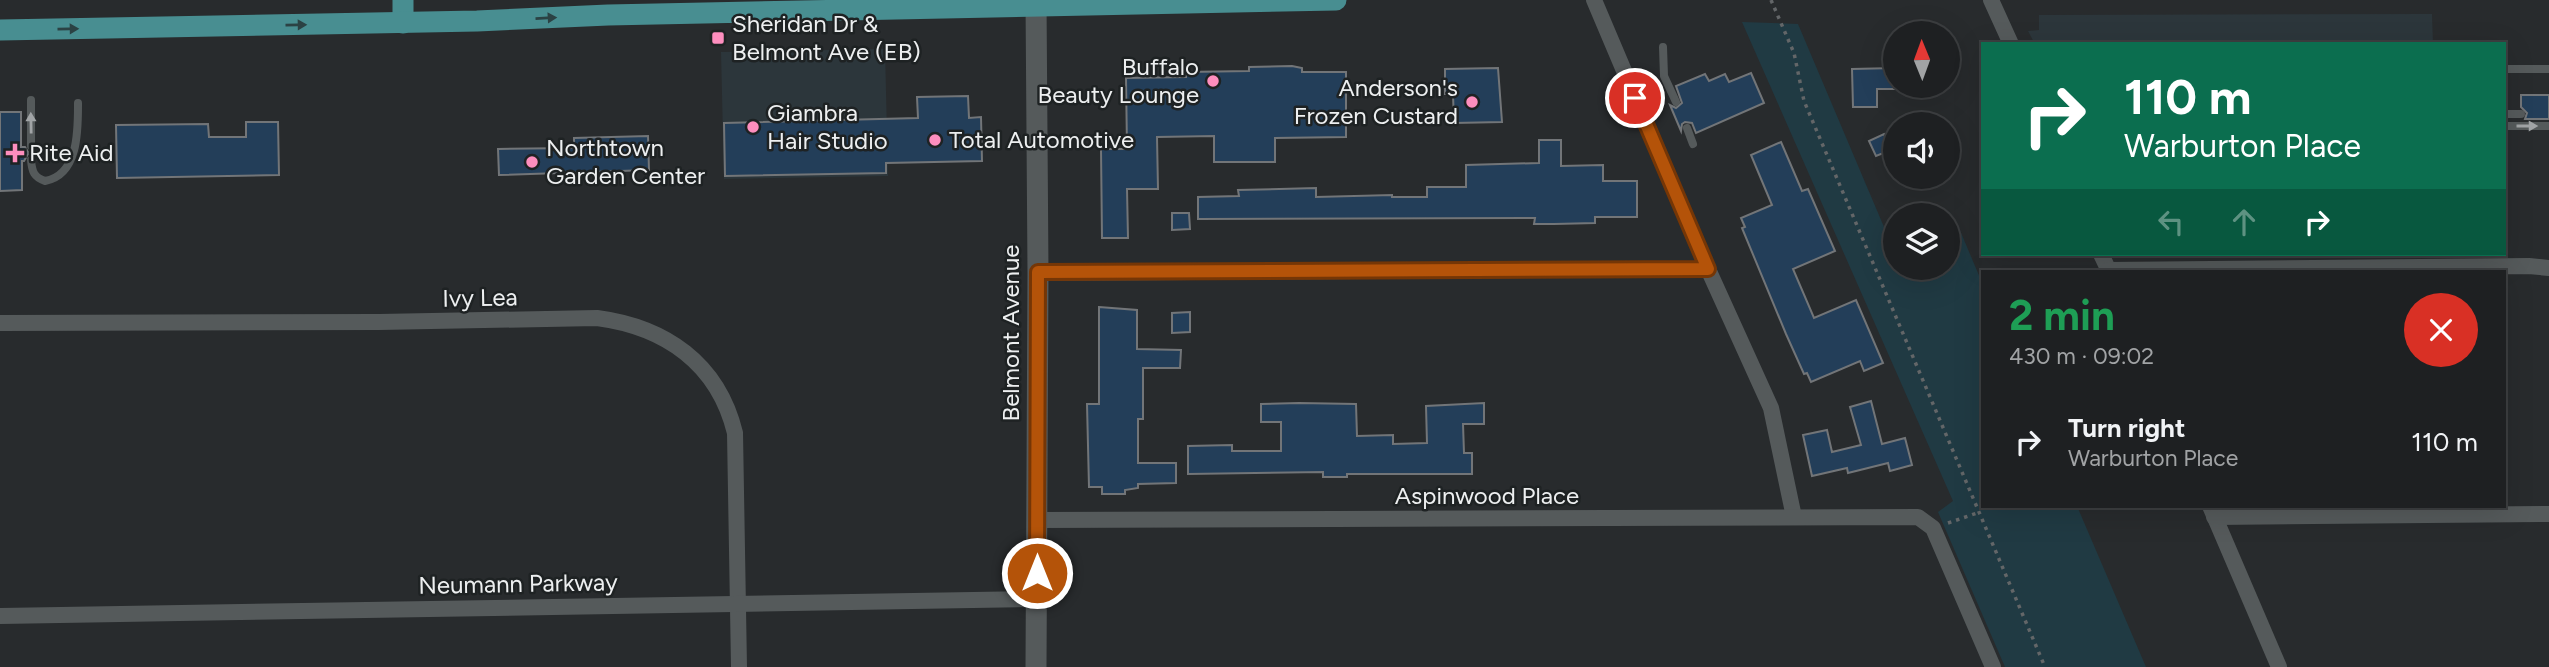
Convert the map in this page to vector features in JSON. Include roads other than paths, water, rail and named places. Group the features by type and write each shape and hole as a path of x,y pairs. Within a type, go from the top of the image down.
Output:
{"main road":[{"path":"403,0 403,23"},
{"path":"0,30 403,23 1036,4 1336,0"}],"street":[{"path":"1594,0 1708,269 1771,408 1794,517"},
{"path":"1992,0 2010,42"},
{"name":"Belmont Avenue","path":"1036,4 1036,667"},
{"path":"2192,270 2529,266 2549,268"},
{"path":"1038,272 1708,269"},
{"name":"Ivy Lea","path":"0,323 379,322 597,318 622,321 647,329 690,356 720,392 730,411 735,433 739,667"},
{"path":"2279,667 2212,511 2549,514"},
{"name":"Aspinwood Place","path":"1037,520 1918,517 1933,528 1993,667"},
{"name":"Neumann Parkway","path":"0,616 1036,599"}],"lane":[{"path":"1663,47 1664,76 1676,103"},
{"path":"2506,69 2549,69"},
{"path":"30,100 31,146"},
{"path":"31,160 32,170 38,178 45,181 59,176 78,141 78,103"},
{"path":"2506,114 2521,114"},
{"path":"2506,126 2549,126"},
{"path":"1687,128 1693,144"}],"place":[{"name":"Sheridan Dr & Belmont Ave (EB)","path":"718,38"},
{"name":"Buffalo Beauty Lounge","path":"1213,81"},
{"name":"Anderson's Frozen Custard","path":"1472,102"},
{"name":"Giambra Hair Studio","path":"753,127"},
{"name":"Total Automotive","path":"935,140"},
{"name":"Rite Aid","path":"15,153"},
{"name":"Northtown Garden Center","path":"532,162"}]}
